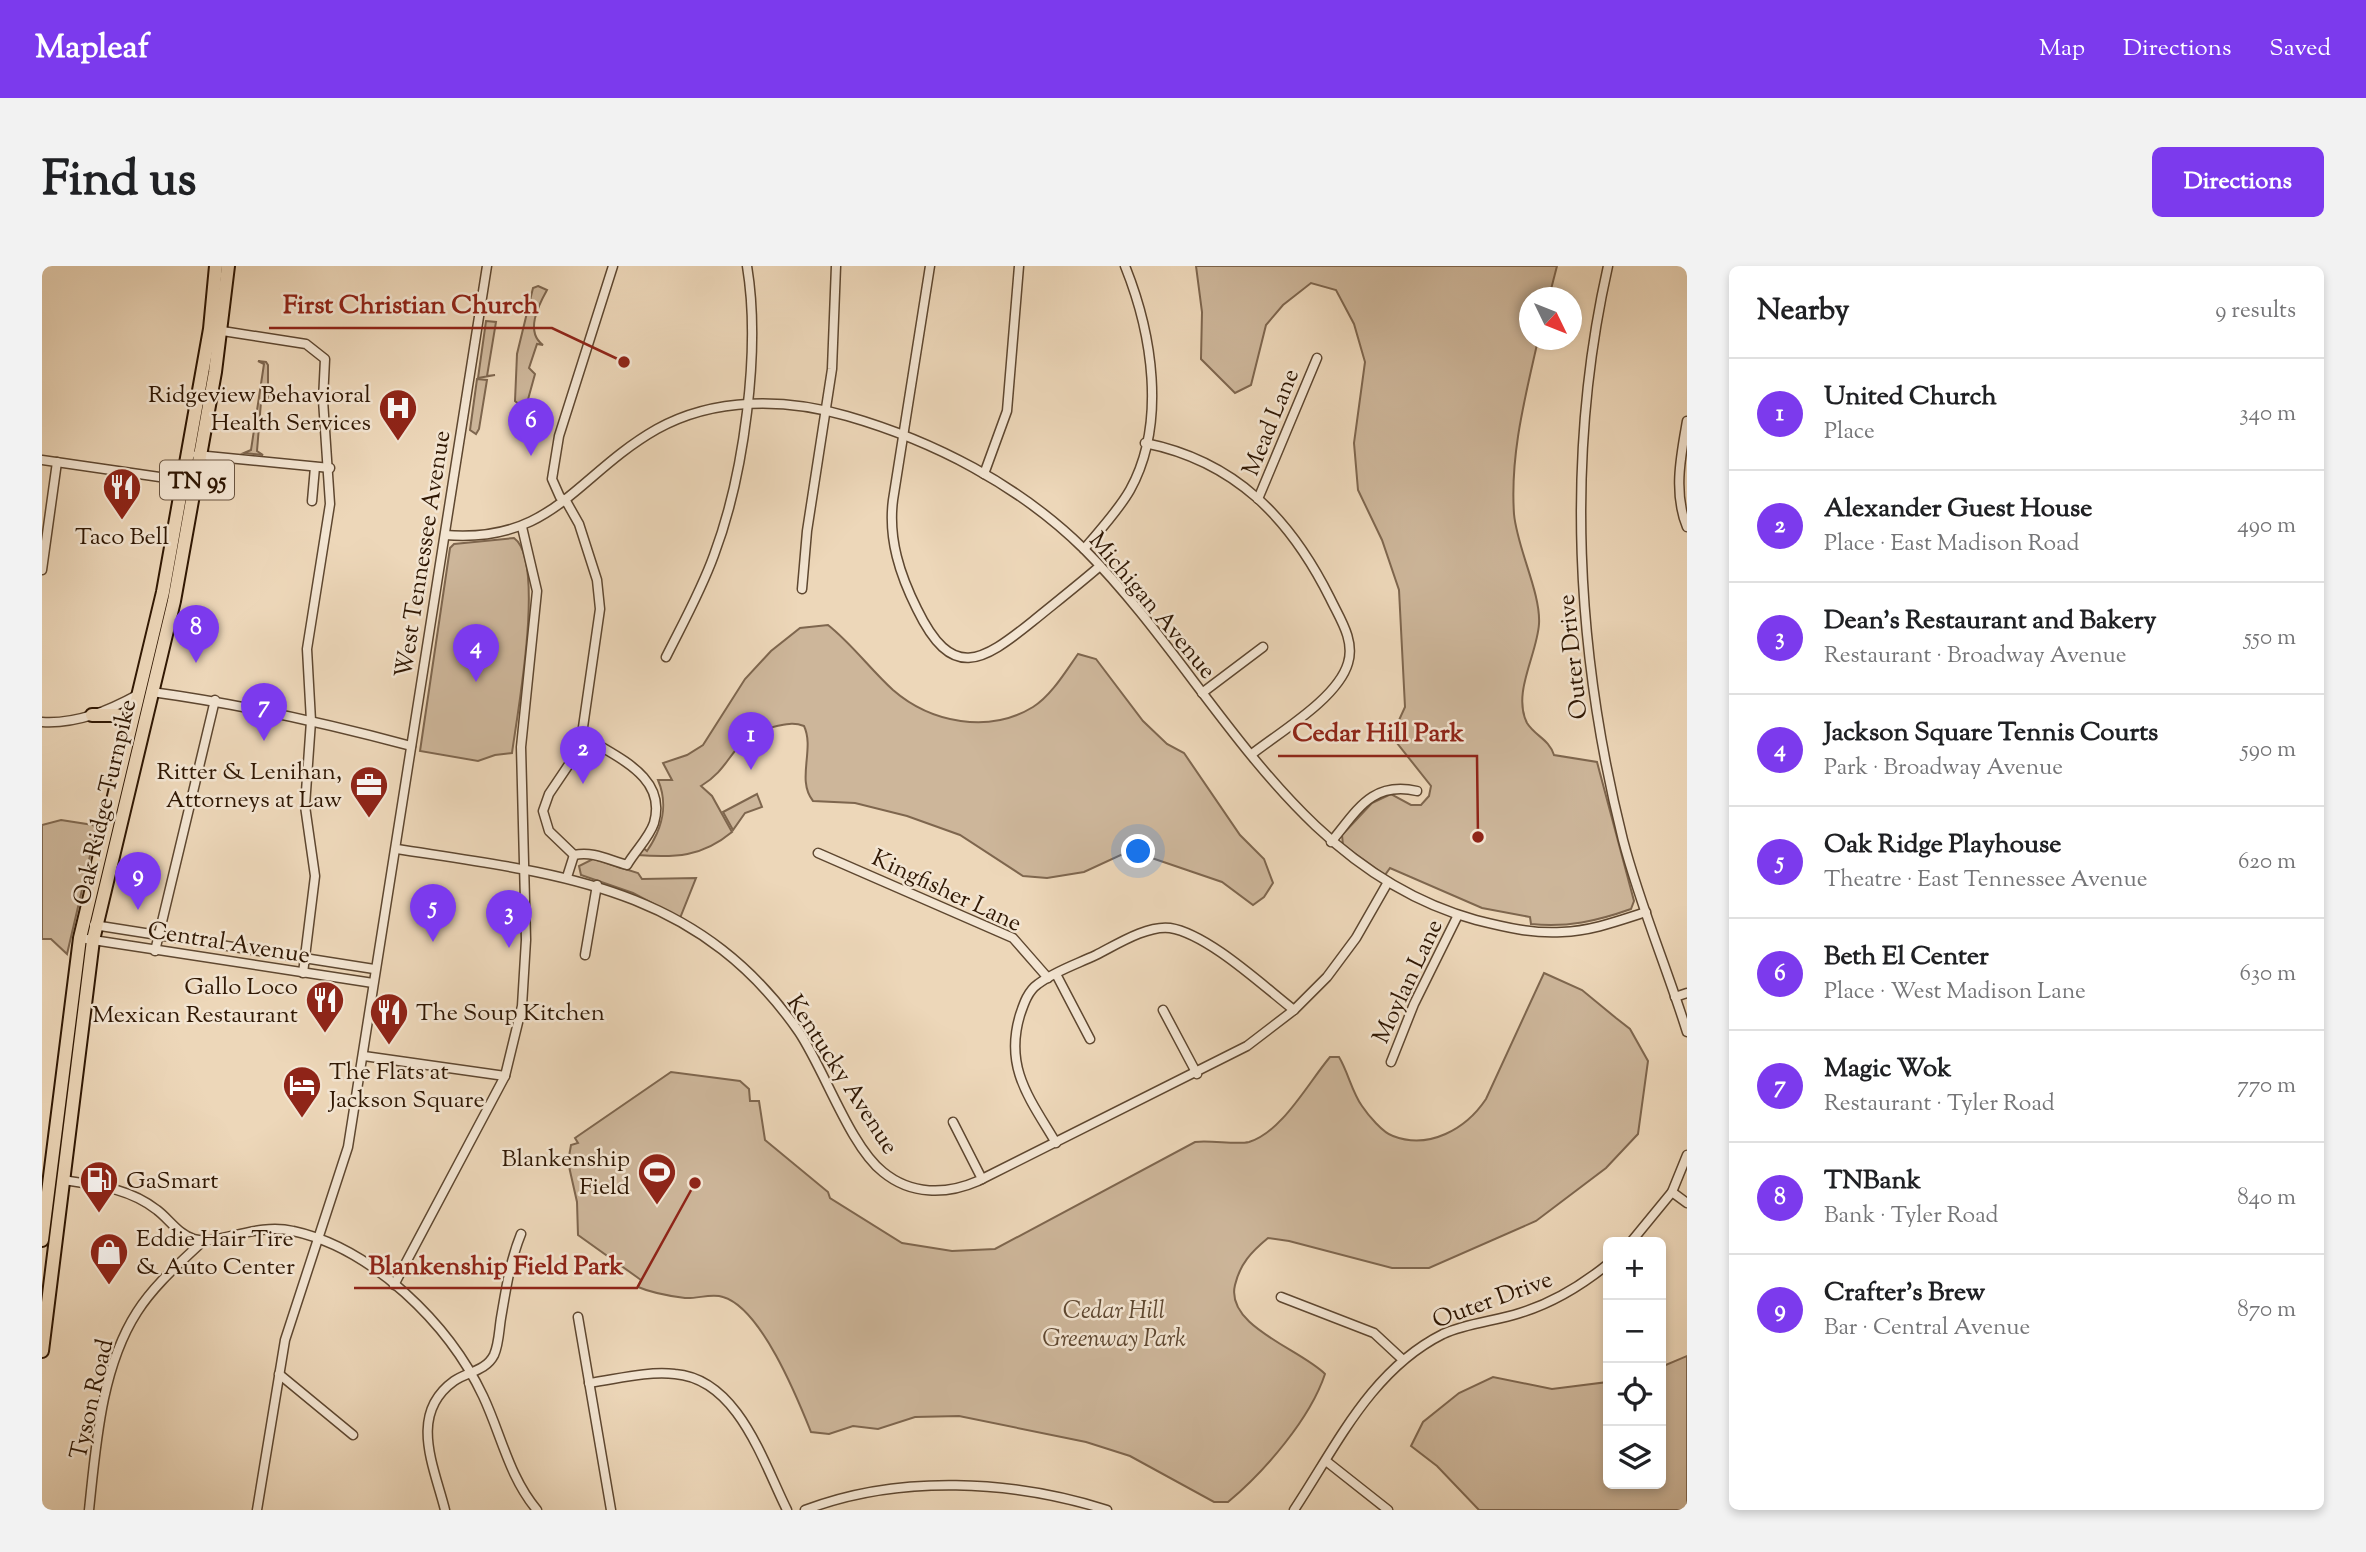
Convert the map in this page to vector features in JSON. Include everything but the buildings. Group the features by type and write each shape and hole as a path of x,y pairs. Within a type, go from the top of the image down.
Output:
{"highway":[{"name":"Oak Ridge Turnpike","path":"216,266 216,330"},
{"name":"Oak Ridge Turnpike","path":"86,939 96,926 145,693 163,592 190,482 228,266"},
{"name":"Oak Ridge Turnpike","path":"42,1240 86,939 83,923 130,727 145,693"},
{"path":"92,715 117,715 130,727"},
{"name":"Oak Ridge Turnpike","path":"42,1350 51,1179"}],"street":[{"name":"West Tennessee Avenue","path":"257,1510 279,1374 295,1308 348,1147 365,1056 374,969 397,849 487,266"},
{"path":"574,855 549,831 543,811 549,794 580,748 600,609 597,580 579,524 566,501 560,497 552,479 554,454 613,266"},
{"path":"666,657 701,588 717,548 731,497 754,342 747,266"},
{"path":"802,589 807,531 835,335 836,266"},
{"path":"930,266 891,514 895,553 931,638 948,652 962,657 986,655 1023,629 1100,566"},
{"path":"984,474 1007,411 1019,266"},
{"path":"1084,549 1131,487 1145,443 1151,400 1150,358 1140,305 1125,266"},
{"name":"Outer Drive","path":"1608,266 1593,348 1584,434 1580,517 1589,666 1606,768 1624,843 1687,1032"},
{"path":"216,330 306,344 326,359 323,400 330,468 330,504 307,649 311,721 304,806 315,876 303,973"},
{"name":"Mead Lane","path":"1258,499 1317,358"},
{"name":"Michigan Avenue","path":"445,535 484,536 522,527 566,501 657,430 690,415 747,402 825,411 904,434 984,474 1043,513 1084,549 1287,799 1331,842 1388,882 1458,915 1496,925 1561,933 1594,928 1646,912"},
{"path":"1687,421 1679,488 1681,513 1687,527"},
{"path":"1145,443 1170,448 1211,464 1258,499 1298,542 1316,569 1346,629 1350,653 1345,671 1334,688 1252,754"},
{"path":"195,454 330,468"},
{"path":"42,460 190,482"},
{"path":"42,570 57,462"},
{"path":"312,501 315,467"},
{"path":"394,1285 505,1076 525,983 521,747 537,591 522,527"},
{"path":"1202,693 1263,647"},
{"path":"42,722 79,719 145,693 215,700 411,746"},
{"path":"155,951 215,700"},
{"path":"574,855 590,853 628,865 654,823 651,786 642,774 590,740 582,738"},
{"path":"1331,842 1368,799 1379,791 1417,791"},
{"name":"Kentucky Avenue","path":"397,849 567,877 597,885 678,921 725,953 753,978 783,1011 809,1047 863,1150 884,1173 907,1186 930,1191 949,1190 982,1179 1241,1051 1294,1010 1321,984 1351,945 1388,882"},
{"name":"Kingfisher Lane","path":"818,853 1013,938 1052,976 1090,1039"},
{"path":"567,877 574,855"},
{"path":"585,955 597,885"},
{"name":"Moylan Lane","path":"1391,1062 1414,1004 1458,915"},
{"name":"Central Avenue","path":"83,923 157,937 374,969"},
{"path":"1056,1143 1020,1077 1013,1050 1021,1013 1029,992 1052,976 1133,938 1158,928 1171,928 1206,944 1238,965 1294,1010"},
{"name":"Central Avenue","path":"86,939 373,983"},
{"path":"211,959 212,945"},
{"path":"346,979 348,965"},
{"path":"1675,997 1687,993"},
{"path":"1163,1010 1197,1074"},
{"path":"365,1056 505,1076"},
{"path":"953,1122 982,1179"},
{"path":"1635,1237 1671,1192 1687,1155"},
{"path":"51,1179 132,1195 157,1209 187,1237 204,1241 257,1228 294,1231 361,1260 394,1285 444,1334 472,1372 512,1469 537,1510"},
{"path":"1671,1192 1687,1203"},
{"path":"445,1510 426,1426 440,1395 454,1381 485,1366 495,1352 508,1274 521,1234"},
{"name":"Tyson Road","path":"89,1510 104,1405 122,1339 158,1284 204,1241"},
{"name":"Outer Drive","path":"1294,1510 1365,1399 1402,1359 1450,1332 1519,1314 1549,1302 1603,1267"},
{"path":"1281,1297 1374,1333 1402,1359"},
{"path":"578,1317 611,1510"},
{"path":"589,1383 663,1373 680,1374 704,1382 730,1404 741,1420 787,1510"},
{"path":"279,1374 353,1435"},
{"path":"1326,1461 1388,1510"},
{"path":"805,1510 864,1494 955,1486 1040,1493 1107,1510"}],"green space":[{"path":"1196,266 1557,266 1552,287 1519,287 1519,350 1536,350 1516,448 1514,514 1539,612 1537,636 1522,699 1523,711 1527,723 1549,745 1554,755 1597,762 1634,901 1631,909 1582,922 1531,924 1530,917 1482,908 1390,868 1385,875 1343,845 1342,835 1372,803 1391,794 1411,805 1421,805 1429,796 1431,786 1397,743 1394,731 1405,707 1399,590 1382,540 1358,490 1354,443 1365,362 1354,324 1336,290 1311,283 1283,305 1266,325 1251,385 1235,393 1201,359 1202,312"},
{"path":"538,286 547,290 537,311 534,326 538,340 543,345 537,344 529,368 535,374 527,403 521,406 515,401 517,354 533,288"},
{"path":"486,321 496,322 487,376 495,375 478,378"},
{"path":"258,361 268,365 268,402 261,402 257,451 263,455 244,453 251,450 264,364"},
{"path":"477,379 487,380 476,434 470,430"},
{"path":"514,538 523,552 528,576 529,606 512,753 478,761 420,751 450,548 454,544"},
{"path":"828,625 893,690 908,701 942,717 961,721 998,720 1016,715 1033,707 1046,696 1078,654 1096,659 1143,721 1167,744 1184,753 1240,835 1264,859 1273,883 1264,897 1253,905 1222,882 1143,855 1125,853 1084,872 1047,878 1023,876 960,835 907,816 855,803 813,801 806,784 807,735 804,726 794,724 777,726 750,737 712,778 701,786 712,796 732,832 710,847 688,854 637,855 642,847 647,851 660,826 663,799 658,780 672,780 663,763 687,755 703,745 745,679 771,651 800,628"},
{"path":"757,794 762,807 745,813 733,830 723,812"},
{"path":"61,820 93,825 96,830 67,954 51,939 42,939 42,825"},
{"path":"593,859 638,873 642,879 696,878 680,918 633,893 581,875 579,866"},
{"name":"Cedar Hill Greenway Park","path":"1544,973 1582,990 1630,1029 1648,1061 1638,1134 1606,1168 1536,1221 1429,1268 1392,1268 1289,1241 1268,1238 1262,1243 1247,1259 1235,1285 1235,1300 1241,1313 1267,1336 1325,1374 1309,1409 1285,1443 1228,1502 1214,1502 1130,1456 1086,1442 959,1416 915,1417 878,1429 853,1426 829,1434 811,1432 797,1398 764,1335 737,1305 719,1296 685,1298 638,1287 641,1280 578,1235 577,1202 568,1162 571,1145 578,1143 575,1138 671,1072 740,1081 749,1089 750,1101 759,1101 765,1140 828,1192 830,1198 902,1243 952,1251 995,1249 1195,1142 1244,1143 1261,1137 1283,1118 1330,1057 1339,1057 1362,1106 1389,1134 1407,1140 1420,1140 1446,1134 1468,1119 1486,1099"},
{"path":"1687,1356 1687,1510 1479,1510 1437,1466 1411,1446 1423,1422 1459,1393 1493,1377 1552,1389 1603,1383 1603,1489 1666,1489 1666,1365"}],"place":[{"name":"First Christian Church","path":"624,362"},
{"name":"Ridgeview Behavioral Health Services","path":"398,442"},
{"name":"Beth El Center","path":"531,456"},
{"name":"Taco Bell","path":"122,521"},
{"name":"TNBank","path":"196,663"},
{"name":"Jackson Square Tennis Courts","path":"476,682"},
{"name":"Magic Wok","path":"264,741"},
{"name":"United Church","path":"751,770"},
{"name":"Alexander Guest House","path":"583,784"},
{"name":"Ritter & Lenihan, Attorneys at Law","path":"369,819"},
{"name":"Cedar Hill Park","path":"1478,837"},
{"name":"Crafter's Brew","path":"138,910"},
{"name":"Oak Ridge Playhouse","path":"433,942"},
{"name":"Dean's Restaurant and Bakery","path":"509,948"},
{"name":"Gallo Loco Mexican Restaurant","path":"325,1034"},
{"name":"The Soup Kitchen","path":"389,1046"},
{"name":"The Flats at Jackson Square","path":"302,1119"},
{"name":"Blankenship Field Park","path":"695,1183"},
{"name":"Blankenship Field","path":"657,1206"},
{"name":"GaSmart","path":"99,1214"},
{"name":"Eddie Hair Tire & Auto Center","path":"109,1286"}]}
